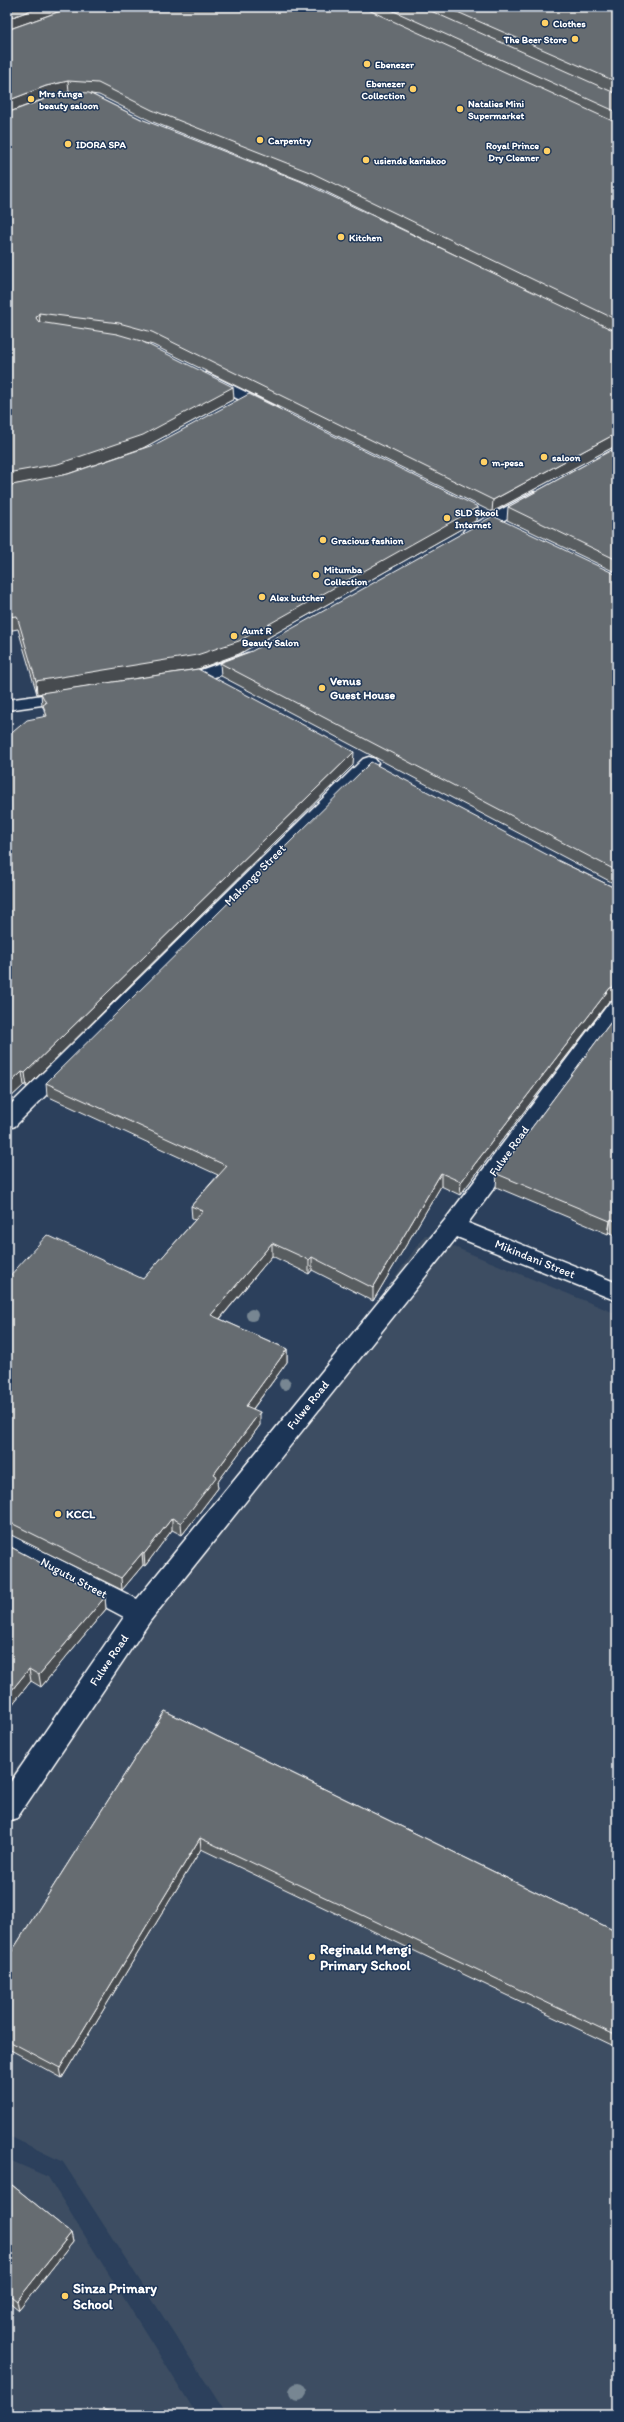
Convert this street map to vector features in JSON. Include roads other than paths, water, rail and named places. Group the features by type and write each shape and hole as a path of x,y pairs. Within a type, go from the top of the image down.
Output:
{"street":[{"path":"196,372 284,416"},
{"path":"231,410 249,399"},
{"path":"459,538 487,516 548,489"},
{"path":"487,516 514,530"},
{"path":"157,683 202,675 246,659 264,649"},
{"path":"202,675 223,686"},
{"path":"7,705 90,694"},
{"name":"Makongo Street","path":"7,1121 369,763"},
{"name":"Fulwe Road","path":"7,1809 141,1613 453,1226 617,1007"},
{"name":"Mikindani Street","path":"453,1226 617,1292"},
{"name":"Nugutu Street","path":"7,1543 141,1613"}],"place":[{"name":"Clothes","path":"545,23"},
{"name":"The Beer Store","path":"575,39"},
{"name":"Ebenezer","path":"367,64"},
{"name":"Ebenezer Collection","path":"413,89"},
{"name":"Mrs funga beauty saloon","path":"31,99"},
{"name":"Natalies Mini Supermarket","path":"460,109"},
{"name":"Carpentry","path":"260,140"},
{"name":"IDORA SPA","path":"68,144"},
{"name":"Royal Prince Dry Cleaner","path":"547,151"},
{"name":"usiende kariakoo","path":"366,160"},
{"name":"Kitchen","path":"341,237"},
{"name":"saloon","path":"544,457"},
{"name":"m-pesa","path":"484,462"},
{"name":"SLD Skool Internet","path":"447,518"},
{"name":"Gracious fashion","path":"323,540"},
{"name":"Mitumba Collection","path":"316,575"},
{"name":"Alex butcher","path":"262,597"},
{"name":"Aunt R Beauty Salon","path":"234,636"},
{"name":"Venus Guest House","path":"322,688"},
{"name":"KCCL","path":"58,1514"},
{"name":"Reginald Mengi Primary School","path":"312,1957"},
{"name":"Sinza Primary School","path":"65,2296"}]}
